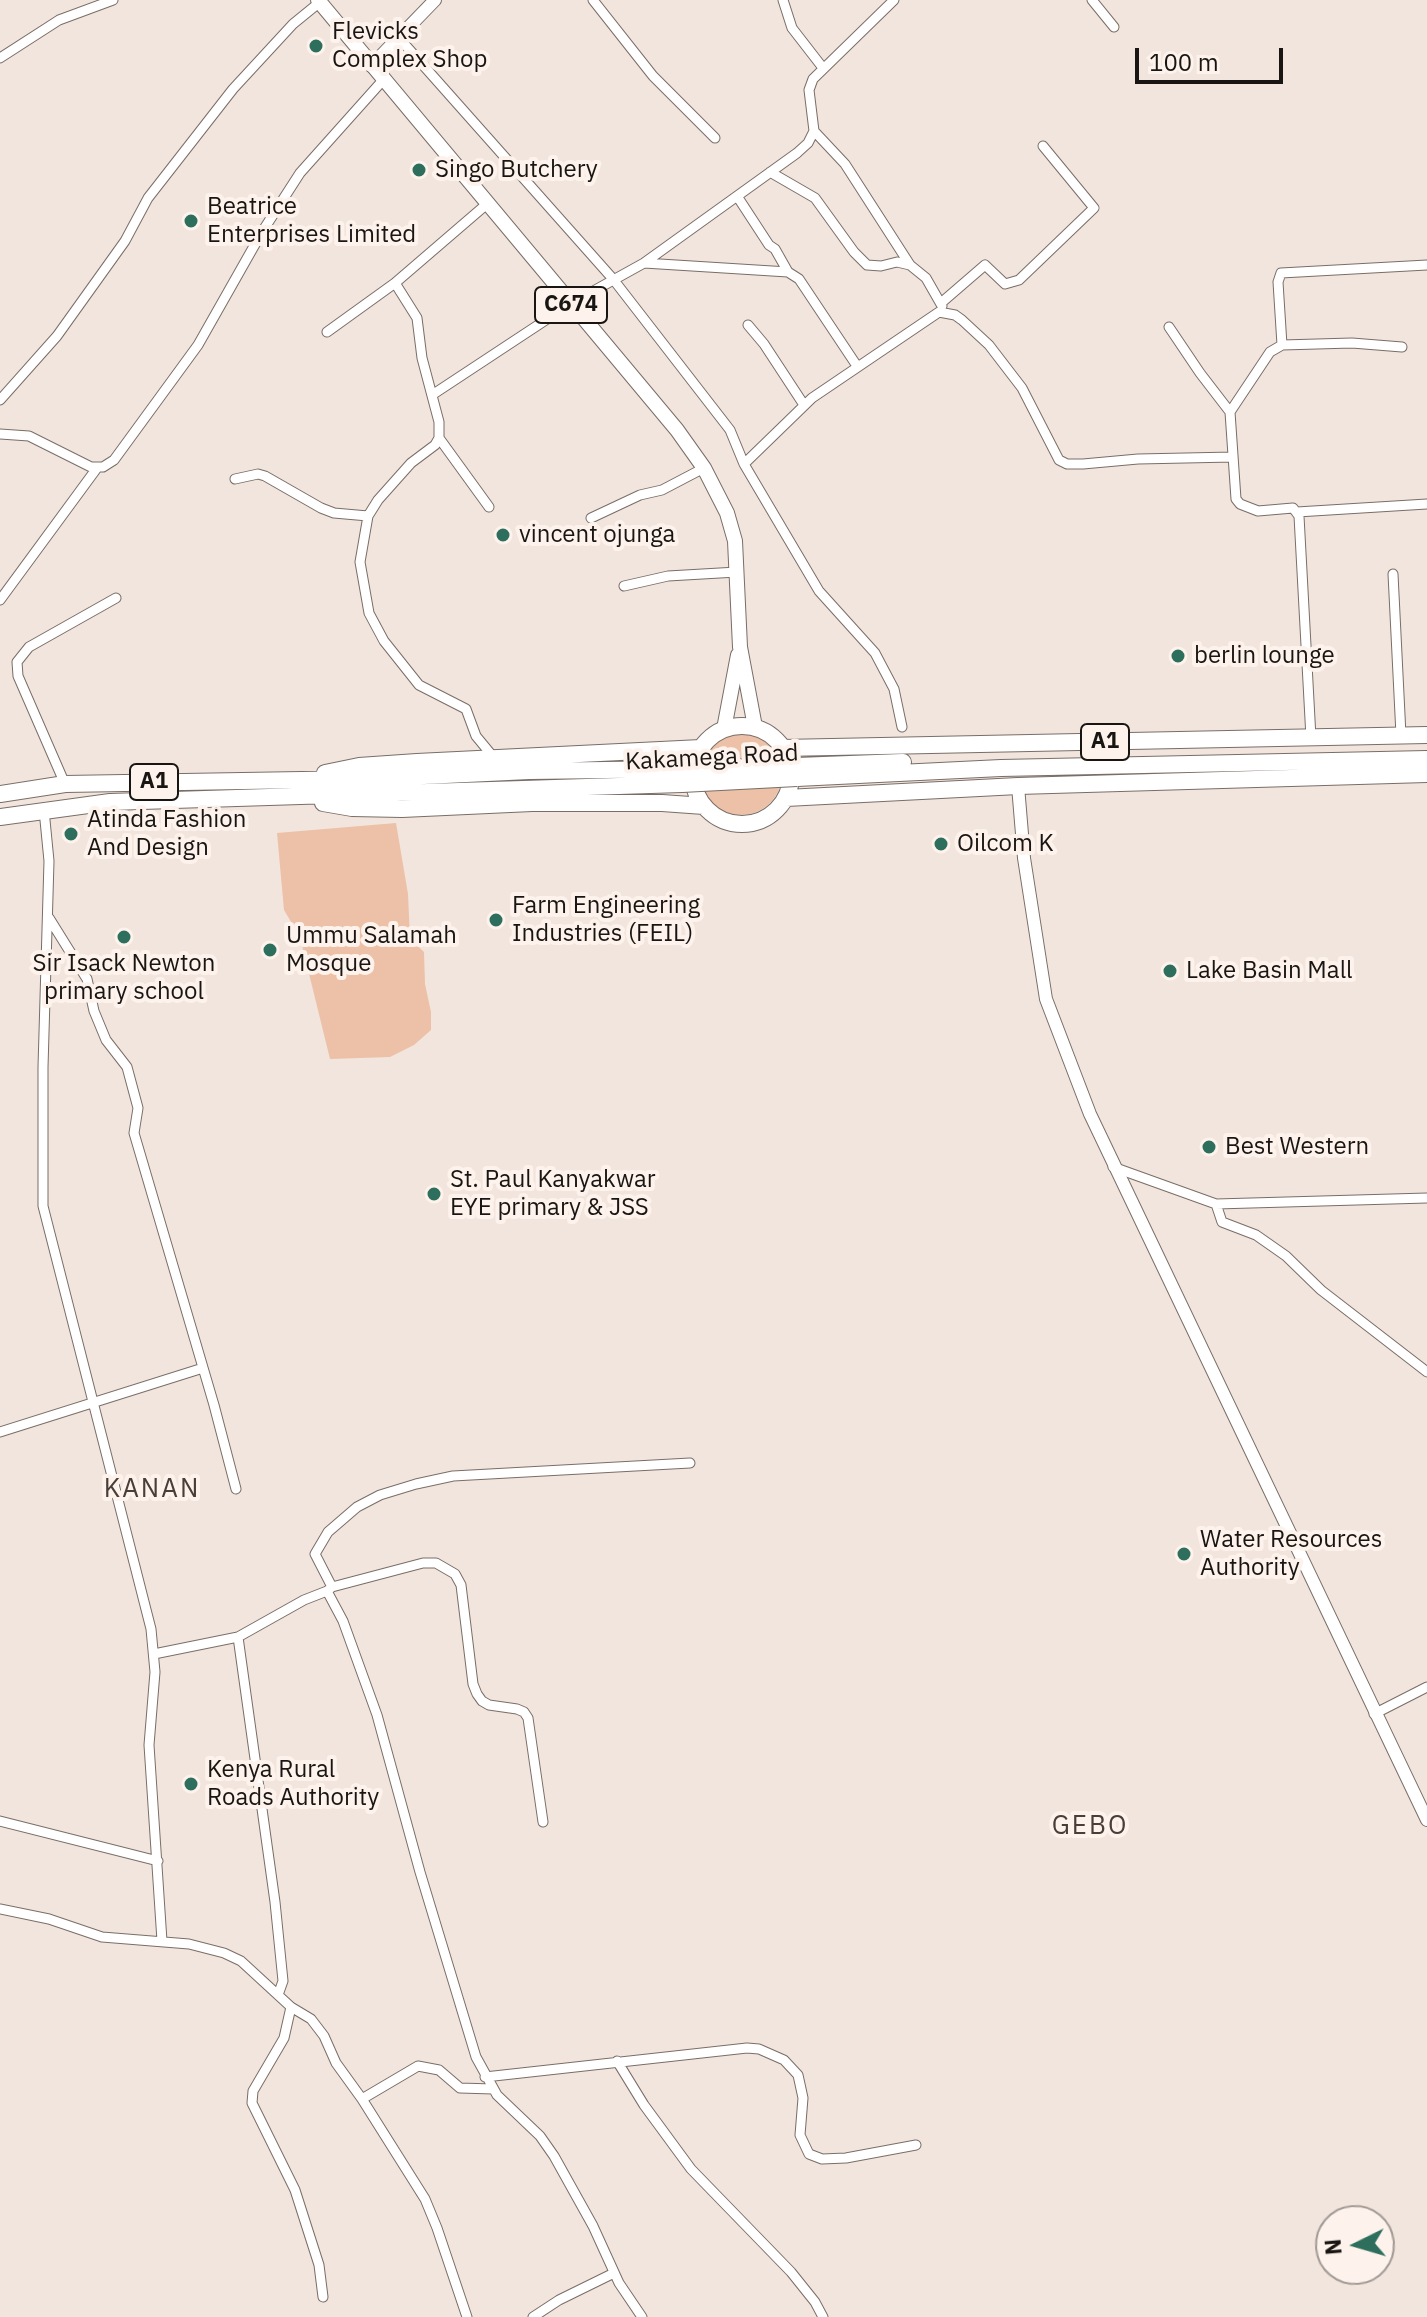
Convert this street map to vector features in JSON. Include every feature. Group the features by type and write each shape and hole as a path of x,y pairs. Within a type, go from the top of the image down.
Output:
{"highway":[{"path":"755,727 769,734 782,748 791,772 786,798 773,813 760,821 745,824 716,816 704,806 697,793 693,778 695,762 701,748 724,729 755,727"},
{"name":"A1","path":"782,748 1427,735"},
{"name":"A1","path":"0,794 65,784 309,780 332,770 359,766 701,748"},
{"name":"Kakamega Road","path":"309,780 1308,748 1427,749"},
{"name":"Kakamega Road","path":"0,817 110,802 697,783 1001,768 1427,759"},
{"name":"A1","path":"786,798 1018,786 1427,774"},
{"name":"A1","path":"313,797 329,806 352,808 532,803 704,806"}],"main road":[{"path":"371,66 435,0"},
{"name":"C674","path":"319,1 677,430 704,468 727,513 735,541 740,647 755,727"},
{"name":"C674","path":"724,729 740,647"},
{"path":"1018,786 1024,858 1046,999 1090,1114 1427,1820"}],"street":[{"path":"0,58 59,20 113,0"},
{"path":"593,0 653,76 715,138"},
{"path":"783,0 792,28 823,68"},
{"path":"432,395 570,304 644,263 808,143 814,131 809,90 813,79 894,0"},
{"path":"1092,0 1114,27"},
{"path":"0,400 57,336 125,241 148,198 233,89 293,24 319,1"},
{"path":"399,38 613,279 730,430 744,464 819,591 875,653 894,689 902,727"},
{"path":"0,600 97,468 114,460 198,345 262,232 300,173 384,79"},
{"path":"814,131 845,164 910,265 926,278 943,308 962,320 989,345 1022,388 1059,460 1067,464 1083,464 1138,459 1233,457"},
{"path":"744,464 804,405 943,308 985,265 1005,284 1019,280 1094,208 1043,146"},
{"path":"770,172 815,198 867,265 897,262 910,265"},
{"path":"737,196 788,272 799,279 857,366"},
{"path":"327,332 395,283 488,203"},
{"path":"644,263 788,272"},
{"path":"1282,345 1278,282 1281,273 1427,265"},
{"path":"395,283 417,318 439,438 489,507"},
{"path":"748,325 804,405"},
{"path":"1169,327 1230,412 1236,499 1240,504 1252,510 1289,508 1297,512 1427,504"},
{"path":"1230,412 1270,352 1282,345 1352,343 1402,347"},
{"path":"0,434 29,436 97,468"},
{"path":"439,438 435,445 411,463 378,500 368,516 360,562 369,613 384,641 419,685 466,709 476,736 495,759"},
{"path":"591,518 640,495 662,490 704,468"},
{"path":"235,479 258,474 334,513 368,516"},
{"path":"1297,512 1311,738"},
{"path":"624,586 668,576 737,572"},
{"path":"1393,574 1401,735"},
{"path":"65,784 18,676 17,662 29,647 116,598"},
{"path":"44,810 49,861 49,918 41,1188 55,1260 151,1629 154,1654 149,1745 162,1941"},
{"path":"49,918 87,979 94,1011 106,1040 127,1067 138,1108 134,1133 236,1489"},
{"path":"1114,1167 1216,1204 1427,1198"},
{"path":"1216,1204 1222,1222 1256,1235 1286,1256 1321,1290 1427,1372"},
{"path":"0,1432 203,1368"},
{"path":"642,2317 614,2273 593,2226 554,2156 540,2136 493,2089 476,2057 377,1715 315,1554 328,1532 357,1507 380,1495 453,1476 690,1463"},
{"path":"154,1654 238,1637 330,1589 423,1563 436,1563 455,1574 461,1585 473,1684 477,1694 489,1705 517,1709 528,1718 543,1822"},
{"path":"238,1637 275,1902 283,1981 278,1995"},
{"path":"1374,1714 1427,1687"},
{"path":"0,1821 158,1861"},
{"path":"0,1909 49,1919 102,1937 189,1944 233,1956 291,2007 317,2024 330,2053 425,2199 467,2317"},
{"path":"291,2007 284,2038 253,2091 252,2103 295,2190 317,2258 323,2297"},
{"path":"485,2077 617,2061 759,2049 784,2060 798,2075 803,2098 800,2135 809,2154 822,2159 846,2158 916,2145"},
{"path":"617,2061 644,2105 691,2169 791,2272 823,2317"},
{"path":"362,2099 418,2066 439,2070 460,2088 493,2089"},
{"path":"533,2317 559,2300 614,2273"}],"shaded area":[{"path":"741,733 757,736 770,745 779,758 782,774 779,790 770,803 757,812 741,815 725,812 712,803 703,790 700,774 703,758 712,745 725,736"},
{"path":"396,823 408,894 410,938 424,952 431,1030 414,1045 390,1057 330,1059 300,937 284,910 277,833"}],"place":[{"name":"Flevicks Complex Shop","path":"316,46"},
{"name":"Singo Butchery","path":"419,170"},
{"name":"Beatrice Enterprises Limited","path":"191,221"},
{"name":"vincent ojunga","path":"503,535"},
{"name":"berlin lounge","path":"1178,656"},
{"name":"Atinda Fashion And Design","path":"71,834"},
{"name":"Oilcom K","path":"941,844"},
{"name":"Farm Engineering Industries (FEIL)","path":"496,920"},
{"name":"Sir Isack Newton primary school","path":"124,937"},
{"name":"Ummu Salamah Mosque","path":"270,950"},
{"name":"Lake Basin Mall","path":"1170,971"},
{"name":"Best Western","path":"1209,1147"},
{"name":"St. Paul Kanyakwar EYE primary & JSS","path":"434,1194"},
{"name":"Water Resources Authority","path":"1184,1554"},
{"name":"Kenya Rural Roads Authority","path":"191,1784"}],"district":[{"name":"KANAN","path":"152,1489"},
{"name":"GEBO","path":"1090,1826"}]}
